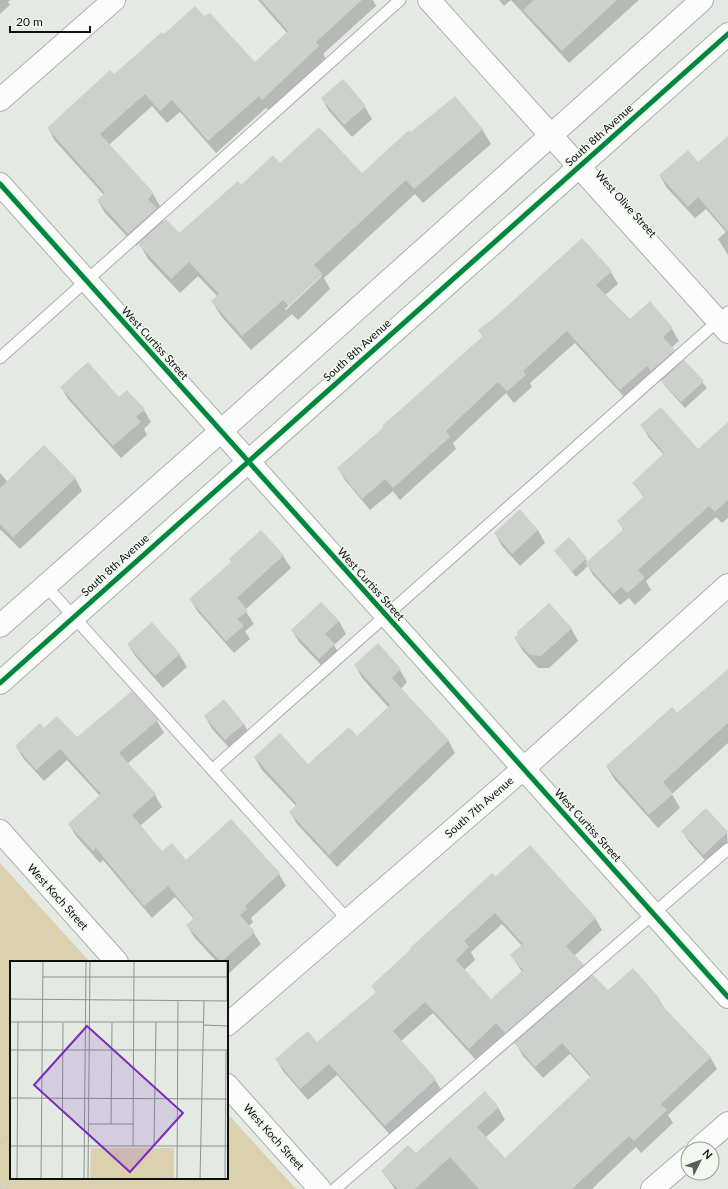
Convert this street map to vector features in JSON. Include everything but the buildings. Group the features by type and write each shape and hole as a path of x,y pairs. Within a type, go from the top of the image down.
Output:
{"street":[{"path":"0,100 114,0"},
{"name":"West Olive Street","path":"429,0 551,136 725,322"},
{"path":"0,626 221,431 702,0"},
{"name":"South 8th Avenue","path":"0,683 73,616 728,34"},
{"name":"West Curtiss Street","path":"0,184 728,997"},
{"name":"South 7th Avenue","path":"228,1024 523,769 728,585"},
{"name":"West Koch Street","path":"0,831 116,961"},
{"name":"West Koch Street","path":"228,1086 320,1189"},
{"path":"708,1141 728,1124"},
{"path":"652,1189 680,1165"}],"lane":[{"path":"0,358 400,0"},
{"path":"212,770 725,322"},
{"path":"45,585 348,920"},
{"path":"335,1189 728,849"}],"path":[{"path":"0,1142 10,1135"},
{"path":"91,1179 94,1189"},
{"path":"0,1187 8,1189"}],"shaded area":[{"path":"0,863 89,961 10,961 10,1179 228,1179 228,1114 296,1189 0,1189"}],"cycle path":[{"path":"0,683 728,34"},
{"path":"0,184 728,997"}]}
